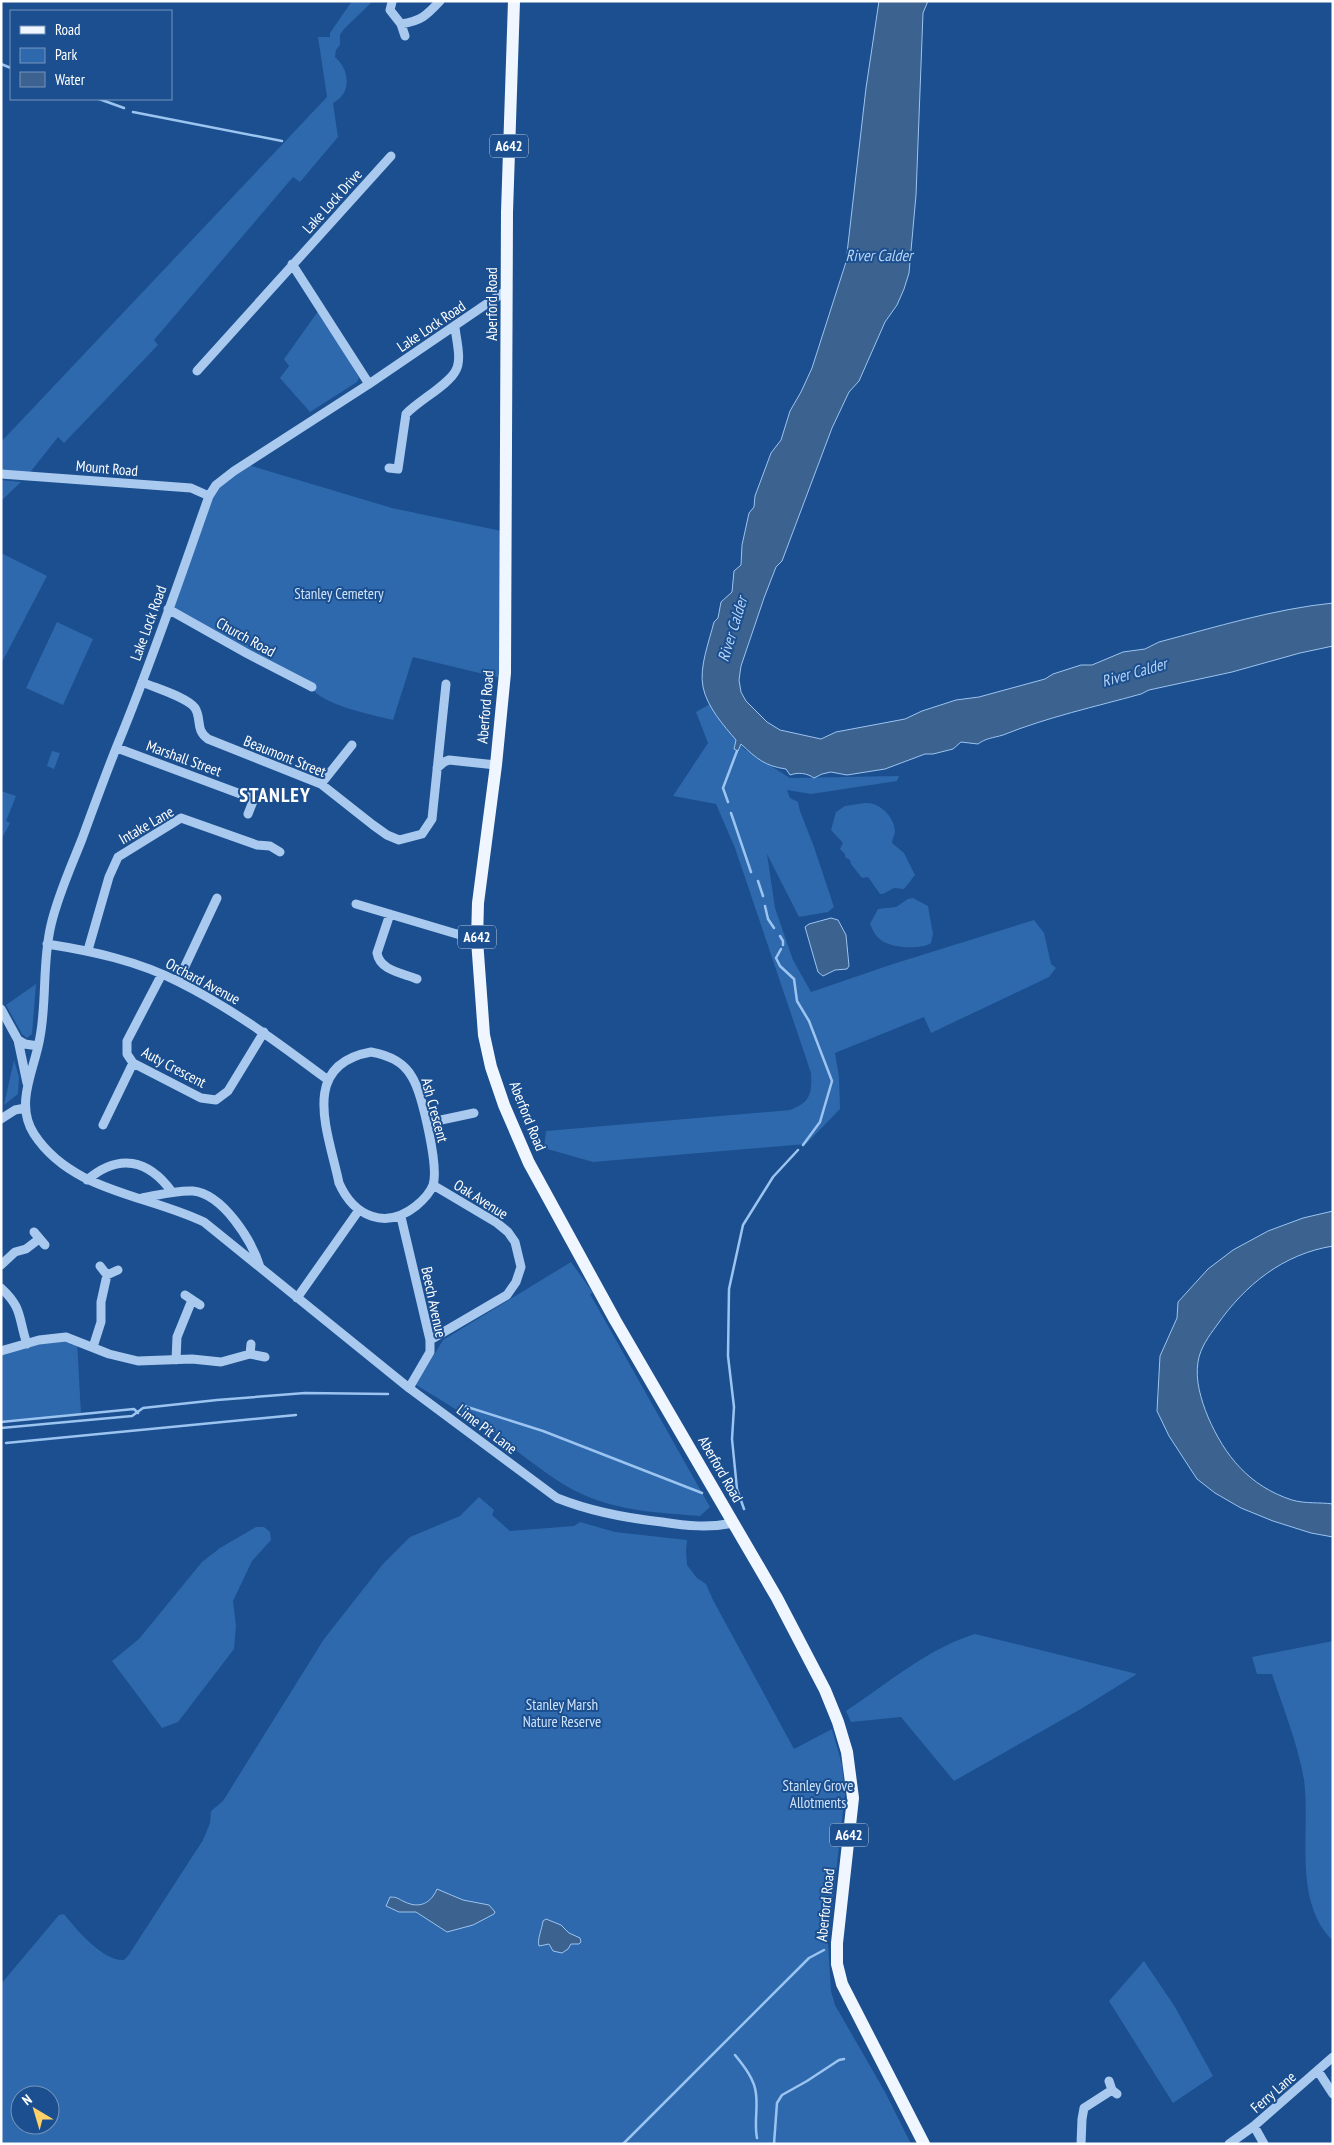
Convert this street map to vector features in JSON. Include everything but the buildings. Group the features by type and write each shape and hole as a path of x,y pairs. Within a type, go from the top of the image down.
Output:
{"main road":[{"name":"Aberford Road","path":"514,1 507,290 505,673 496,765 478,903 477,940 484,1035 491,1067 529,1163 615,1320 777,1598 825,1690 847,1752 853,1798 837,1943 837,1964 842,1984 924,2144"}],"street":[{"path":"401,24 414,22 426,16 440,1"},
{"path":"392,2 390,10 401,24 406,36"},
{"name":"Lake Lock Drive","path":"197,371 391,156"},
{"path":"292,264 369,384"},
{"name":"Lake Lock Road","path":"25,1108 28,1086 41,1036 48,944 57,902 142,682 209,496 216,485 234,471 455,327 507,290"},
{"path":"389,468 398,469 406,414 457,370 458,359 455,327"},
{"name":"Mount Road","path":"1,474 191,488 209,496"},
{"name":"Church Road","path":"168,609 312,687"},
{"name":"Beaumont Street","path":"142,682 183,699 193,706 197,713 200,731 208,739 321,784 387,835 399,840 422,834 432,819 446,684"},
{"path":"321,784 352,743"},
{"name":"Marshall Street","path":"117,748 254,799 248,814"},
{"path":"437,768 449,760 496,765"},
{"name":"Intake Lane","path":"88,950 109,877 118,857 181,818 257,845 270,846 280,852"},
{"path":"178,981 217,898"},
{"path":"356,904 477,940"},
{"path":"390,914 377,954 378,959 384,967 417,979"},
{"name":"Orchard Avenue","path":"48,944 88,950 178,981 227,1008 264,1032 328,1080"},
{"name":"Auty Crescent","path":"162,974 126,1041 126,1054 133,1063 200,1098 216,1100 228,1091 264,1032"},
{"path":"1,1009 18,1040 28,1086"},
{"path":"18,1040 25,1044 38,1046"},
{"name":"Ash Crescent","path":"328,1080 341,1064 358,1055 371,1052 390,1057 400,1063 412,1076 427,1123 433,1160 432,1185"},
{"path":"103,1125 133,1063"},
{"path":"328,1080 323,1097 323,1107 339,1183 343,1192 359,1210 380,1218 400,1217 420,1203 432,1185"},
{"path":"1,1119 15,1110 25,1108"},
{"name":"Lime Pit Lane","path":"25,1108 29,1126 42,1146 64,1166 87,1180 184,1212 204,1222 409,1388 557,1498 580,1508 622,1518 695,1526 715,1527 734,1524"},
{"path":"427,1123 474,1113"},
{"path":"87,1180 108,1165 118,1162 144,1167 155,1172 172,1192"},
{"name":"Oak Avenue","path":"430,1340 507,1295 516,1282 521,1267 515,1242 508,1232 432,1185"},
{"name":"Lime Pit Lane","path":"142,1198 172,1192 192,1191 205,1194 216,1200 237,1224 256,1253 260,1267"},
{"path":"297,1298 359,1210"},
{"name":"Beech Avenue","path":"400,1217 430,1340 430,1352 409,1388"},
{"path":"1,1265 15,1252 26,1250 39,1239"},
{"path":"100,1266 107,1275"},
{"path":"107,1275 118,1270"},
{"path":"93,1347 101,1322 101,1302 107,1275"},
{"path":"1,1288 15,1302 20,1312 20,1326 27,1344"},
{"path":"176,1360 177,1337 193,1300"},
{"path":"1,1352 39,1340 66,1337 122,1358 138,1361 221,1362 250,1354 265,1357"},
{"path":"250,1354 251,1344"},
{"name":"Ferry Lane","path":"1229,2144 1254,2126 1333,2057"},
{"path":"1318,2071 1333,2094"},
{"path":"1081,2144 1084,2108 1113,2088"},
{"path":"1254,2126 1264,2144"}],"green space":[{"path":"352,1 373,1 344,29 340,35 340,45 336,50 335,57 344,68 347,81 343,93 333,103 338,137 300,182 293,177 154,340 158,345 64,443 58,437 28,475 1,474 1,442 327,97 318,37 330,37 330,33"},
{"path":"319,310 359,378 357,382 310,412 280,378 289,366 284,359"},
{"name":"Stanley Cemetery","path":"245,464 392,508 506,532 504,679 413,657 393,720 348,708 325,699 311,687 168,609 209,496"},
{"path":"1,480 21,482 1,501"},
{"path":"1,553 47,576 1,664"},
{"path":"57,622 93,639 63,705 26,688"},
{"path":"710,704 744,749 790,778 899,776 897,781 811,794 787,790 790,798 798,802 834,907 828,912 799,917 767,854 775,908 793,960 811,992 1034,920 1044,933 1051,964 1056,968 1049,977 931,1033 924,1017 835,1053 839,1077 840,1109 806,1144 593,1162 544,1148 546,1131 790,1110 806,1101 810,1092 811,1073 735,848 716,804 673,796 708,743 696,712"},
{"path":"52,751 60,753 54,769 47,766"},
{"path":"1,791 16,796 6,821 10,823 1,840"},
{"path":"865,803 880,807 892,820 895,831 892,843 904,853 915,875 904,889 894,888 880,894 868,877 862,878 850,860 845,857 845,854 840,849 843,843 831,830 836,812 845,806"},
{"path":"913,898 928,906 933,934 931,943 920,947 906,947 885,943 874,933 870,924 878,909 896,907"},
{"path":"36,984 32,1034 27,1038 22,1034 6,1005"},
{"path":"14,1060 19,1077 18,1094 4,1105"},
{"path":"571,1262 593,1293 590,1294 710,1507 700,1516 626,1508 584,1495 556,1479 476,1423 416,1385 443,1340"},
{"path":"39,1340 77,1341 81,1414 1,1422 1,1351"},
{"path":"479,1497 494,1510 492,1515 510,1531 574,1526 580,1522 615,1532 687,1540 687,1565 697,1578 706,1584 794,1749 832,1729 842,1765 845,1794 828,1943 831,1991 835,2005 885,2092 911,2144 1,2144 1,1984 59,1915 64,1914 90,1943 107,1955 124,1960 128,1956 203,1840 210,1823 211,1811 223,1801 324,1639 383,1564 410,1537 460,1516"},
{"path":"256,1527 264,1527 270,1532 271,1540 252,1561 233,1601 236,1626 234,1649 178,1722 162,1728 112,1661 139,1639 202,1562 220,1548"},
{"path":"975,1634 1137,1674 1081,1709 954,1781 901,1717 851,1722 846,1711 924,1657 958,1640"},
{"path":"1333,1641 1333,1941 1320,1925 1312,1906 1308,1886 1306,1865 1306,1800 1298,1753 1272,1674 1257,1674 1252,1657"},
{"path":"1144,1961 1175,2007 1213,2076 1173,2103 1109,2001"}],"water":[{"name":"River Calder","path":"879,1 928,1 923,13 916,195 909,273 897,305 885,322 859,381 849,392 832,428 782,561 776,567 764,598 741,666 739,680 741,692 746,701 767,722 780,730 821,739 836,732 905,719 922,711 956,700 979,697 1045,679 1053,674 1081,665 1092,665 1123,652 1145,649 1159,642 1245,619 1311,606 1333,603 1333,646 1232,672 1149,690 1141,694 1037,723 987,739 978,744 961,742 953,749 925,754 885,769 847,775 831,772 814,778 802,774 790,775 786,769 772,766 762,761 741,744 738,751 734,749 736,740 716,716 705,694 702,679 703,663 714,622 718,618 721,602 732,592 734,571 741,565 742,545 749,513 754,507 755,496 771,453 781,440 790,411 812,368 846,262 866,88"},
{"path":"831,918 838,920 846,935 849,966 847,969 835,970 823,976 818,972 805,927 809,924"},
{"path":"1333,1211 1333,1246 1298,1256 1282,1264 1240,1297 1208,1338 1198,1362 1197,1376 1205,1410 1222,1444 1240,1468 1263,1487 1292,1500 1333,1504 1333,1537 1311,1533 1273,1521 1241,1508 1215,1493 1197,1479 1169,1436 1157,1411 1160,1356 1177,1318 1178,1302 1208,1269 1233,1250 1268,1231 1303,1218"},
{"path":"437,1889 463,1900 489,1905 495,1912 473,1925 447,1932 416,1912 399,1912 386,1906 390,1897 410,1904 420,1905 432,1898"},
{"path":"546,1919 561,1925 569,1933 580,1938 581,1942 579,1944 571,1944 562,1953 553,1951 549,1944 539,1946 543,1921"}],"waterway":[{"path":"1,64 10,68"},
{"path":"102,100 124,108"},
{"path":"133,112 282,141"},
{"path":"728,802 723,788 737,751"},
{"path":"731,813 751,872"},
{"path":"758,881 763,896"},
{"path":"765,906 768,919 774,928"},
{"path":"780,936 783,945"},
{"path":"781,949 776,958 780,966 794,979 797,1001 809,1021 832,1081 820,1122 803,1145"},
{"path":"744,1509 737,1489 732,1439 734,1407 728,1356 729,1289 743,1225 773,1177 798,1150"},
{"path":"1,1428 132,1416 143,1408 217,1400 305,1393 388,1394"},
{"path":"461,1405 543,1431 702,1493"},
{"path":"1,1422 134,1409 138,1413"},
{"path":"6,1443 296,1415"},
{"path":"623,2144 809,1958 824,1950"},
{"path":"735,2055 749,2073 754,2084 757,2138"},
{"path":"774,2144 777,2103 782,2095 839,2060 844,2059"}],"district":[{"name":"STANLEY","path":"275,795"}],"park label":[{"name":"Stanley Marsh Nature Reserve","path":"562,1712"},
{"name":"Stanley Grove Allotments","path":"818,1794"}]}
